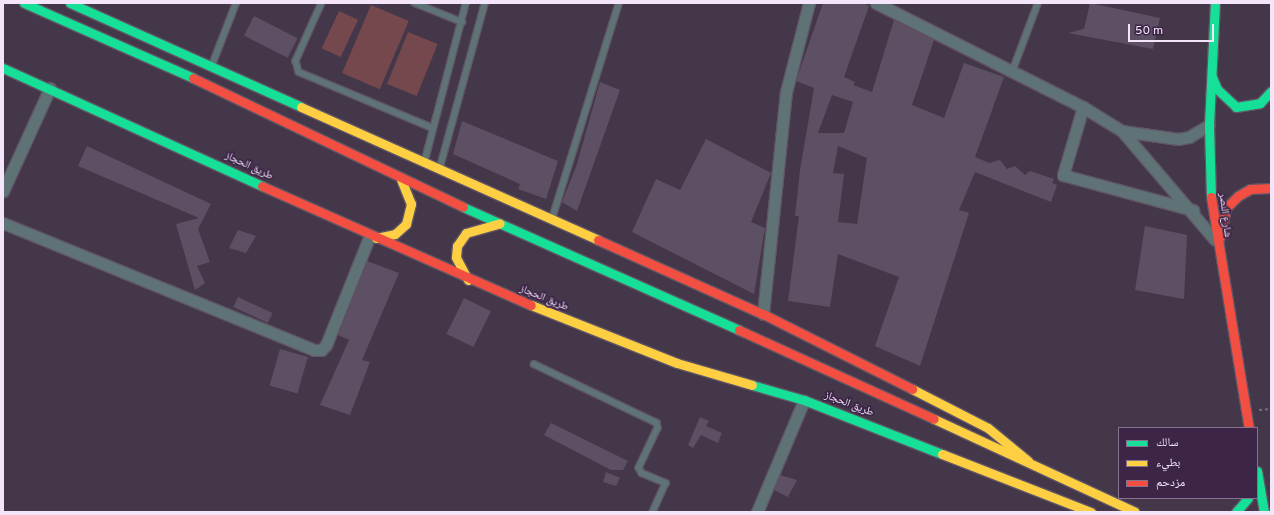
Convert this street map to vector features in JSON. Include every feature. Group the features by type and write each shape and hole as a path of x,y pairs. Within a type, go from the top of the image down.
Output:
{"main road":[{"path":"24,3 42,7 205,83 401,179 1030,463 1135,512"},
{"path":"70,3 211,68 763,314 988,428 1030,463"},
{"name":"شارع النصر","path":"1215,3 1209,125 1211,206 1249,427"},
{"name":"طريق الحجاز","path":"4,70 50,88 468,280 677,363 804,400 1091,512"},
{"path":"1211,75 1217,89 1236,107 1260,103 1271,91"},
{"path":"373,236 395,234 409,215 409,192 401,179"},
{"path":"1218,248 1226,208 1250,189 1271,188"},
{"path":"468,280 456,258 457,246 466,233 500,223"},
{"path":"1258,481 1264,512"},
{"path":"1236,512 1247,499"}],"street":[{"path":"763,314 786,92 809,3"},
{"path":"876,3 1012,74 1083,107 1122,131 1192,210 1218,248"},
{"path":"3,191 50,88"},
{"path":"1083,107 1064,175 1192,210"},
{"path":"1122,131 1178,139 1190,137 1209,125"},
{"path":"3,223 314,350 321,350 326,345 373,236"},
{"path":"757,512 804,400"}],"lane":[{"path":"205,83 236,3"},
{"path":"322,3 296,61 299,72 433,128"},
{"path":"415,3 462,22"},
{"path":"424,163 466,3"},
{"path":"439,169 485,3"},
{"path":"552,220 619,3"},
{"path":"1012,74 1038,3"},
{"path":"534,364 657,423 658,428 639,468 642,473 666,483 653,512"}],"shaded area":[{"path":"371,5 409,21 380,89 342,73"},
{"path":"339,11 358,20 341,57 322,48"},
{"path":"408,32 438,44 417,96 387,84"}],"building":[{"path":"823,3 863,3 869,6 844,77 855,82 853,85 872,92 894,20 934,40 912,105 944,118 964,63 1004,77 975,157 989,163 1000,160 1007,169 1015,166 1025,175 1030,171 1054,179 1052,183 1057,185 1051,202 975,172 959,210 969,213 920,366 875,346 899,277 838,254 830,307 788,301 799,216 795,216 800,170 814,88 796,81","holes":["832,95 853,102 844,133 818,133","838,146 867,158 857,224 838,222 844,174 833,173"]},
{"path":"1090,3 1160,18 1153,49 1068,33 1084,29"},
{"path":"254,16 298,38 288,58 244,36"},
{"path":"600,82 620,90 577,211 562,202 577,164"},
{"path":"462,121 558,161 546,199 518,189 520,184 453,154"},
{"path":"706,139 771,173 751,222 765,228 754,294 632,232 656,179 680,190"},
{"path":"87,146 211,204 198,229 210,262 197,266 205,283 195,290 176,224 199,218 78,166"},
{"path":"1145,226 1187,235 1184,299 1135,290"},
{"path":"238,230 256,236 246,253 229,248"},
{"path":"367,261 399,273 362,360 370,362 350,415 320,405 349,340 338,335"},
{"path":"238,297 272,313 268,323 233,307"},
{"path":"464,298 491,311 473,347 446,334"},
{"path":"280,349 308,357 297,394 270,386"},
{"path":"700,417 709,421 706,426 722,433 718,443 701,435 693,448 688,445"},
{"path":"551,423 628,461 623,470 611,470 544,435"},
{"path":"606,472 620,478 616,486 603,482"},
{"path":"780,475 797,480 788,497 774,490"}],"traffic: fast":[{"path":"24,3 193,78"},
{"path":"70,3 301,107"},
{"path":"1211,197 1209,125 1215,3"},
{"path":"3,68 262,186"},
{"path":"1212,77 1217,89 1236,107 1260,103 1271,91"},
{"path":"463,207 739,330"},
{"path":"752,385 804,400 942,454"},
{"path":"1258,477 1264,512"},
{"path":"1236,512 1247,499"}],"traffic: slow":[{"path":"301,107 598,240"},
{"path":"376,238 395,234 406,224 411,204 401,179"},
{"path":"468,280 456,257 457,246 466,233 500,223"},
{"path":"531,305 677,363 752,385"},
{"path":"912,389 988,428 1028,461"},
{"path":"934,419 1135,512"},
{"path":"942,454 1091,512"}],"traffic: jam":[{"path":"193,78 463,207"},
{"path":"262,186 531,305"},
{"path":"1220,237 1226,208 1238,196 1250,189 1271,188"},
{"path":"1211,197 1249,427"},
{"path":"598,240 763,314 912,389"},
{"path":"739,330 934,419"}]}
